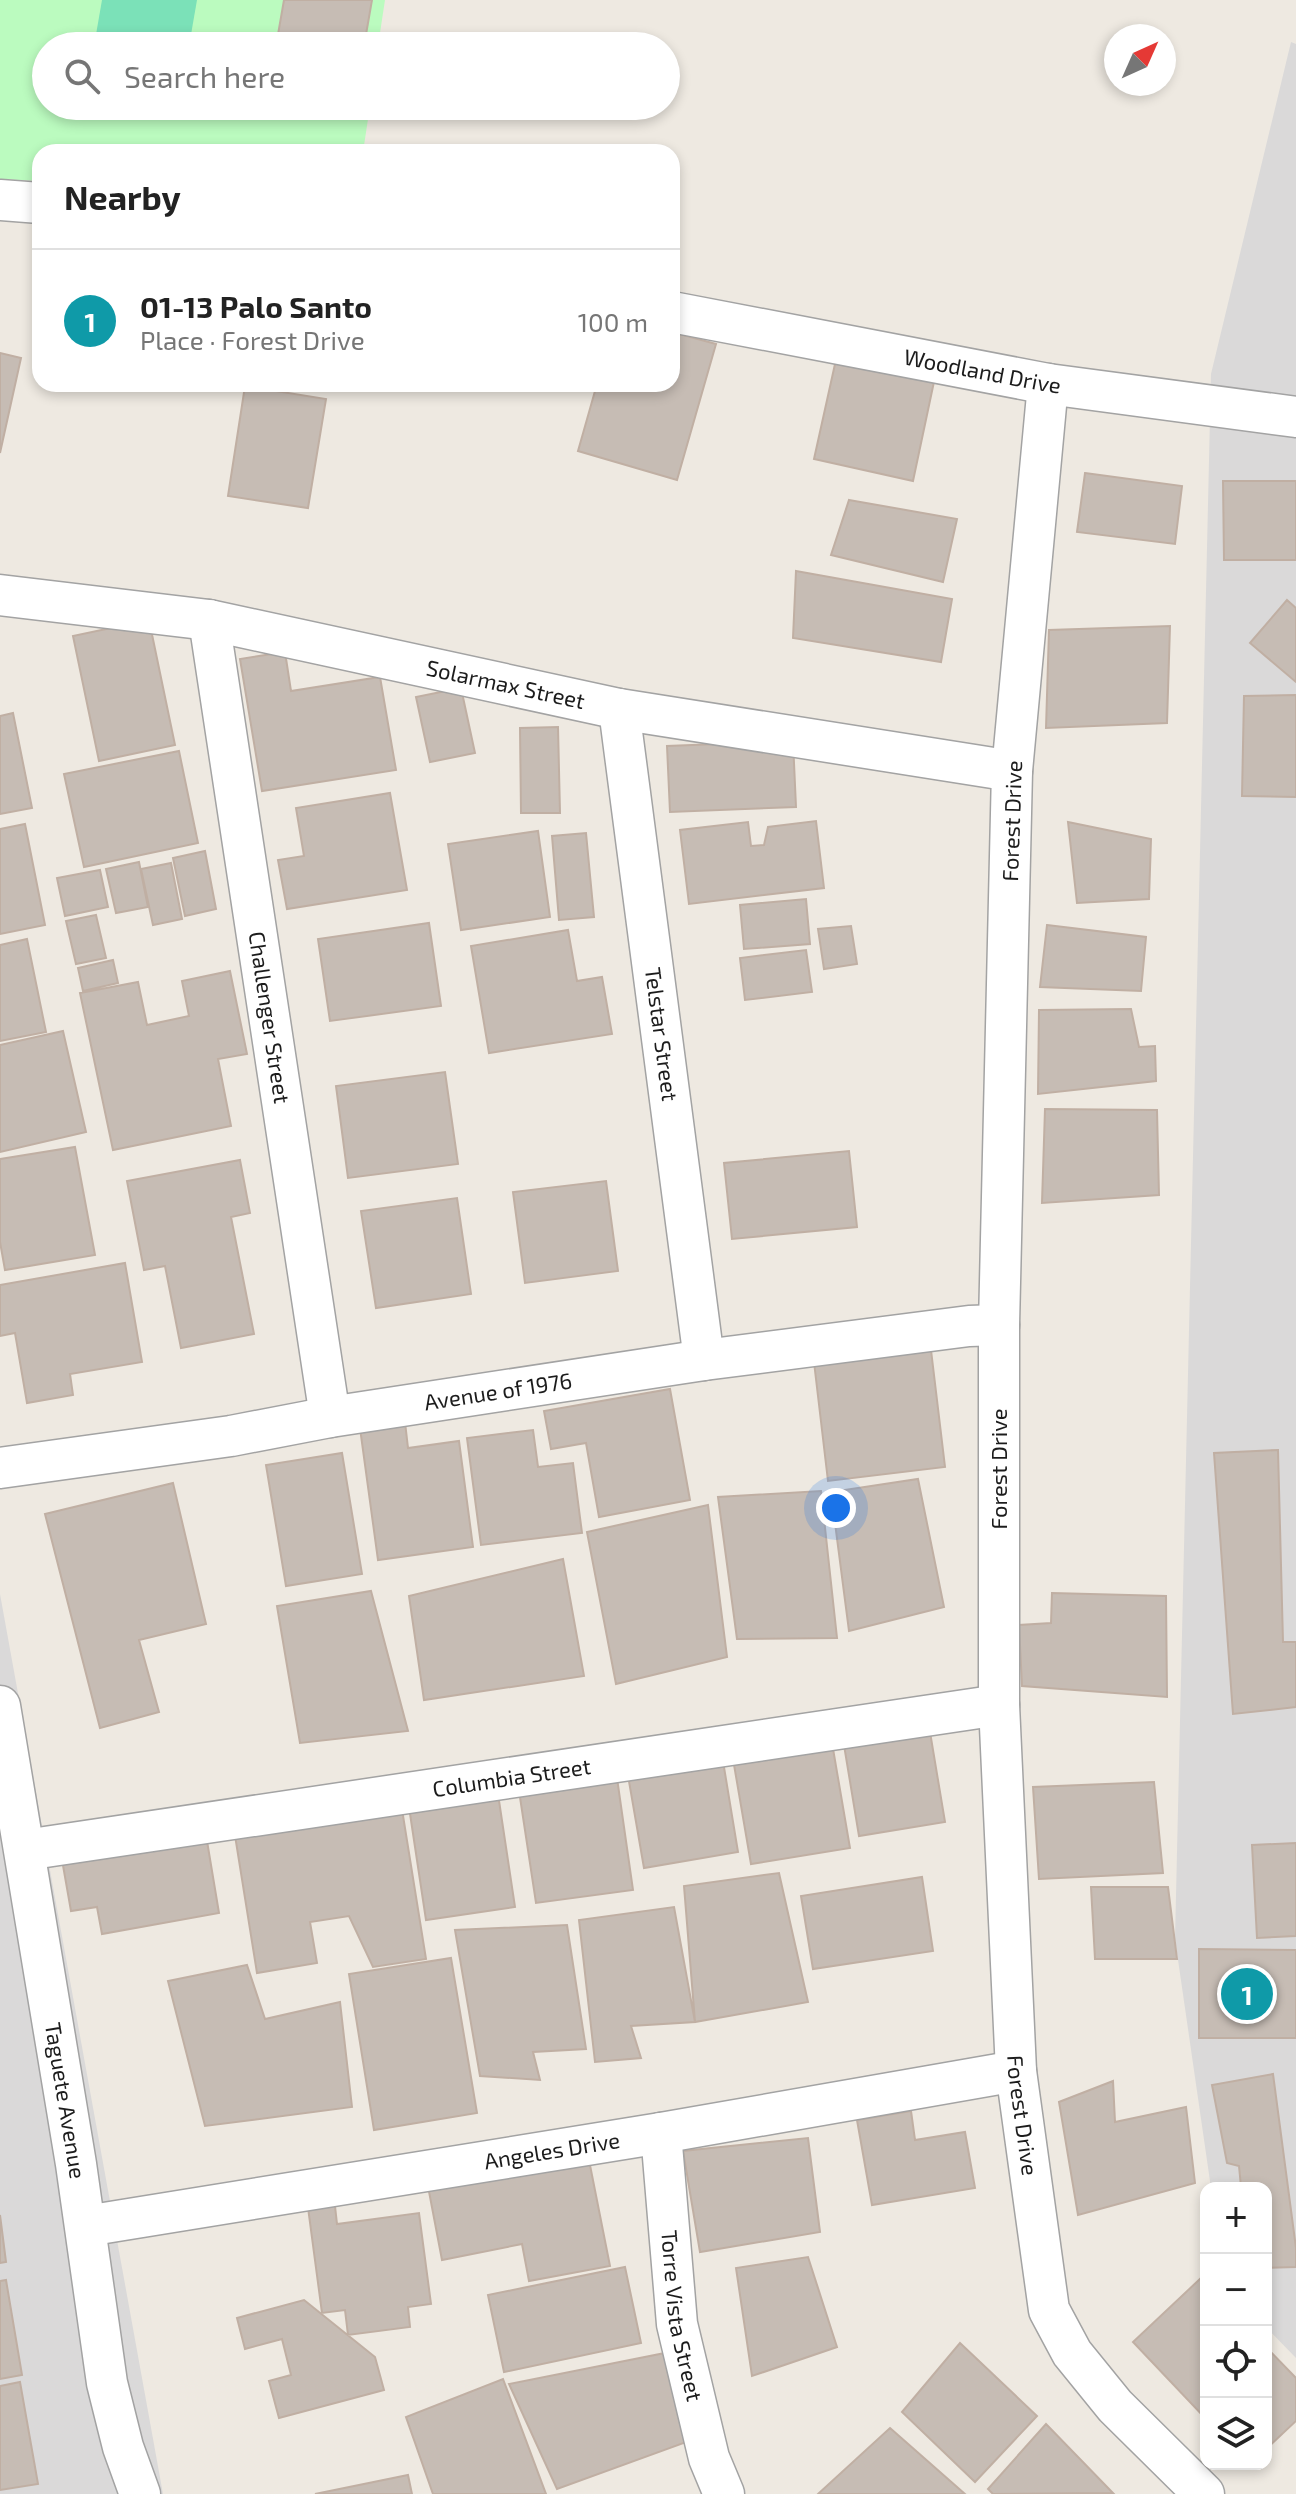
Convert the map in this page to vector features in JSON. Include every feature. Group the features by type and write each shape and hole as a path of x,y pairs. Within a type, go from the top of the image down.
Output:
{"street":[{"path":"0,200 32,202"},
{"name":"Woodland Drive","path":"680,314 1048,384 1296,417"},
{"name":"Forest Drive","path":"1048,384 1012,771 999,1325 999,1705 1016,2071 1049,2310 1072,2353 1115,2406 1204,2494"},
{"name":"Solarmax Street","path":"0,595 209,620 619,709 1012,771"},
{"name":"Challenger Street","path":"209,620 330,1417"},
{"name":"Telstar Street","path":"619,709 704,1360"},
{"name":"Avenue of 1976","path":"0,1468 231,1436 330,1417 704,1360 969,1326 999,1325"},
{"name":"Columbia Street","path":"25,1850 999,1705"},
{"name":"Taguete Avenue","path":"0,1706 86,2226 107,2383 123,2447 140,2494"},
{"name":"Angeles Drive","path":"86,2226 661,2133 1016,2071"},
{"name":"Torre Vista Street","path":"661,2133 677,2324 709,2458 724,2494"}],"shaded area":[{"path":"1291,42 1296,44 1296,2358 1272,2333 1272,2182 1210,2182 1175,1939 1211,374"},
{"path":"0,1594 163,2494 0,2494"}],"green space":[{"path":"0,0 385,0 380,32 32,32 32,120 368,120 364,144 32,144 32,181 0,179"},
{"path":"102,0 197,0 191,32 96,32"}],"building":[{"path":"284,0 372,0 366,32 278,32"},
{"path":"680,334 716,344 677,480 578,451 595,392 680,392"},
{"path":"0,353 21,358 0,453"},
{"path":"837,355 935,377 913,481 814,459"},
{"path":"244,392 282,392 326,399 308,508 228,496"},
{"path":"1085,473 1182,486 1175,544 1077,532"},
{"path":"1223,481 1296,481 1296,560 1224,560"},
{"path":"849,500 957,519 943,582 831,555"},
{"path":"796,571 952,599 941,662 793,638"},
{"path":"1287,600 1296,608 1296,682 1250,643"},
{"path":"149,620 175,745 99,761 73,636"},
{"path":"1170,626 1167,723 1046,728 1049,630"},
{"path":"285,652 291,691 380,677 396,770 262,791 240,659"},
{"path":"461,688 475,753 430,762 416,697"},
{"path":"1296,695 1296,797 1242,796 1244,696"},
{"path":"13,713 32,808 0,814 0,716"},
{"path":"558,727 560,813 521,813 520,728"},
{"path":"793,741 796,807 670,812 667,746"},
{"path":"179,751 198,843 84,867 64,774"},
{"path":"390,793 407,890 287,909 278,860 304,856 296,808"},
{"path":"816,821 824,888 689,904 680,830 748,822 751,846 764,845 768,827"},
{"path":"1068,822 1151,839 1149,899 1077,903"},
{"path":"25,824 45,925 0,934 0,829"},
{"path":"538,831 550,917 461,930 448,844"},
{"path":"586,833 594,917 559,920 552,836"},
{"path":"205,851 216,909 185,916 173,858"},
{"path":"139,862 148,907 116,913 106,869"},
{"path":"171,863 182,919 153,925 141,869"},
{"path":"100,870 108,907 65,916 57,878"},
{"path":"806,899 810,944 744,949 740,905"},
{"path":"96,915 106,958 76,964 66,921"},
{"path":"429,923 441,1006 330,1021 318,939"},
{"path":"1047,925 1146,937 1141,991 1040,987"},
{"path":"851,926 857,964 824,969 818,929"},
{"path":"568,930 577,981 602,977 612,1034 489,1053 471,946"},
{"path":"27,939 46,1032 0,1041 0,945"},
{"path":"806,950 812,992 745,1000 740,958"},
{"path":"113,960 118,983 83,991 78,968"},
{"path":"230,971 247,1054 218,1059 231,1126 113,1150 80,993 138,982 147,1025 189,1016 182,981"},
{"path":"1131,1009 1139,1047 1155,1046 1156,1081 1038,1094 1039,1010"},
{"path":"63,1031 86,1132 0,1152 0,1045"},
{"path":"445,1072 458,1164 348,1178 336,1086"},
{"path":"1045,1109 1157,1110 1159,1195 1042,1203"},
{"path":"75,1147 95,1255 5,1270 0,1242 0,1159"},
{"path":"849,1151 857,1227 732,1239 724,1163"},
{"path":"240,1160 250,1213 231,1217 254,1334 181,1348 165,1266 144,1270 127,1181"},
{"path":"606,1181 618,1271 525,1283 513,1192"},
{"path":"457,1198 471,1294 376,1308 361,1211"},
{"path":"125,1263 142,1362 70,1374 73,1395 27,1403 15,1333 0,1336 0,1285"},
{"path":"931,1350 945,1467 828,1481 814,1362"},
{"path":"670,1389 690,1500 599,1517 586,1443 551,1449 544,1411"},
{"path":"405,1422 408,1448 459,1441 473,1547 378,1560 360,1428"},
{"path":"533,1430 538,1467 573,1463 582,1533 481,1545 467,1438"},
{"path":"1278,1450 1283,1642 1296,1642 1296,1707 1233,1714 1214,1453"},
{"path":"342,1453 362,1574 286,1586 266,1465"},
{"path":"918,1479 944,1607 849,1631 831,1492"},
{"path":"173,1483 206,1624 139,1640 159,1712 100,1728 45,1514"},
{"path":"821,1491 837,1638 737,1639 718,1497"},
{"path":"708,1505 727,1657 616,1684 587,1532"},
{"path":"563,1559 584,1676 424,1700 409,1596"},
{"path":"371,1591 408,1731 300,1743 277,1606"},
{"path":"1052,1593 1166,1596 1167,1697 1022,1686 1019,1625 1051,1623"},
{"path":"929,1726 945,1822 859,1836 843,1739"},
{"path":"831,1737 850,1848 751,1864 732,1753"},
{"path":"721,1749 738,1852 644,1868 626,1764"},
{"path":"616,1771 633,1890 536,1903 518,1784"},
{"path":"1154,1782 1163,1873 1039,1879 1033,1787"},
{"path":"498,1794 515,1907 426,1920 409,1807"},
{"path":"400,1797 426,1959 373,1967 349,1916 310,1922 317,1963 257,1973 233,1823"},
{"path":"205,1829 219,1913 102,1934 97,1907 71,1911 61,1854"},
{"path":"1296,1843 1296,1936 1257,1938 1252,1845"},
{"path":"779,1873 808,2002 695,2022 684,1886"},
{"path":"922,1877 933,1951 813,1969 801,1896"},
{"path":"1091,1887 1168,1887 1177,1959 1095,1959"},
{"path":"674,1907 695,2022 631,2026 641,2058 595,2062 579,1920"},
{"path":"567,1925 586,2049 533,2052 540,2080 480,2076 455,1930"},
{"path":"1199,1949 1296,1950 1296,2038 1199,2038"},
{"path":"451,1958 477,2113 374,2130 349,1974"},
{"path":"247,1965 265,2019 340,2002 352,2107 205,2126 168,1981"},
{"path":"1273,2074 1296,2267 1272,2268 1272,2182 1241,2182 1239,2166 1227,2163 1212,2085"},
{"path":"1113,2081 1115,2122 1186,2107 1195,2183 1078,2215 1059,2102"},
{"path":"911,2111 915,2140 965,2132 975,2188 872,2205 857,2120"},
{"path":"808,2138 820,2232 700,2252 683,2151"},
{"path":"587,2150 610,2266 529,2281 522,2244 442,2260 427,2181"},
{"path":"334,2197 337,2224 419,2213 431,2304 408,2307 410,2327 348,2335 345,2310 322,2313 307,2200"},
{"path":"0,2215 6,2262 0,2263"},
{"path":"808,2257 837,2347 752,2376 736,2268"},
{"path":"625,2267 641,2343 504,2372 488,2295"},
{"path":"1200,2279 1200,2413 1133,2342"},
{"path":"6,2280 22,2375 0,2379 0,2281"},
{"path":"304,2300 375,2357 384,2390 279,2418 269,2381 291,2375 282,2339 245,2349 237,2318"},
{"path":"960,2343 1037,2416 975,2482 902,2412"},
{"path":"665,2353 692,2440 557,2489 509,2384"},
{"path":"1272,2353 1296,2378 1296,2421 1272,2443"},
{"path":"503,2379 546,2494 433,2494 406,2417"},
{"path":"20,2382 38,2484 0,2490 0,2386"},
{"path":"1046,2424 1113,2493 993,2494 988,2489"},
{"path":"890,2428 965,2494 818,2494"},
{"path":"408,2475 412,2494 315,2494"}],"place":[{"name":"01-13 Palo Santo","path":"1247,1994"}]}
